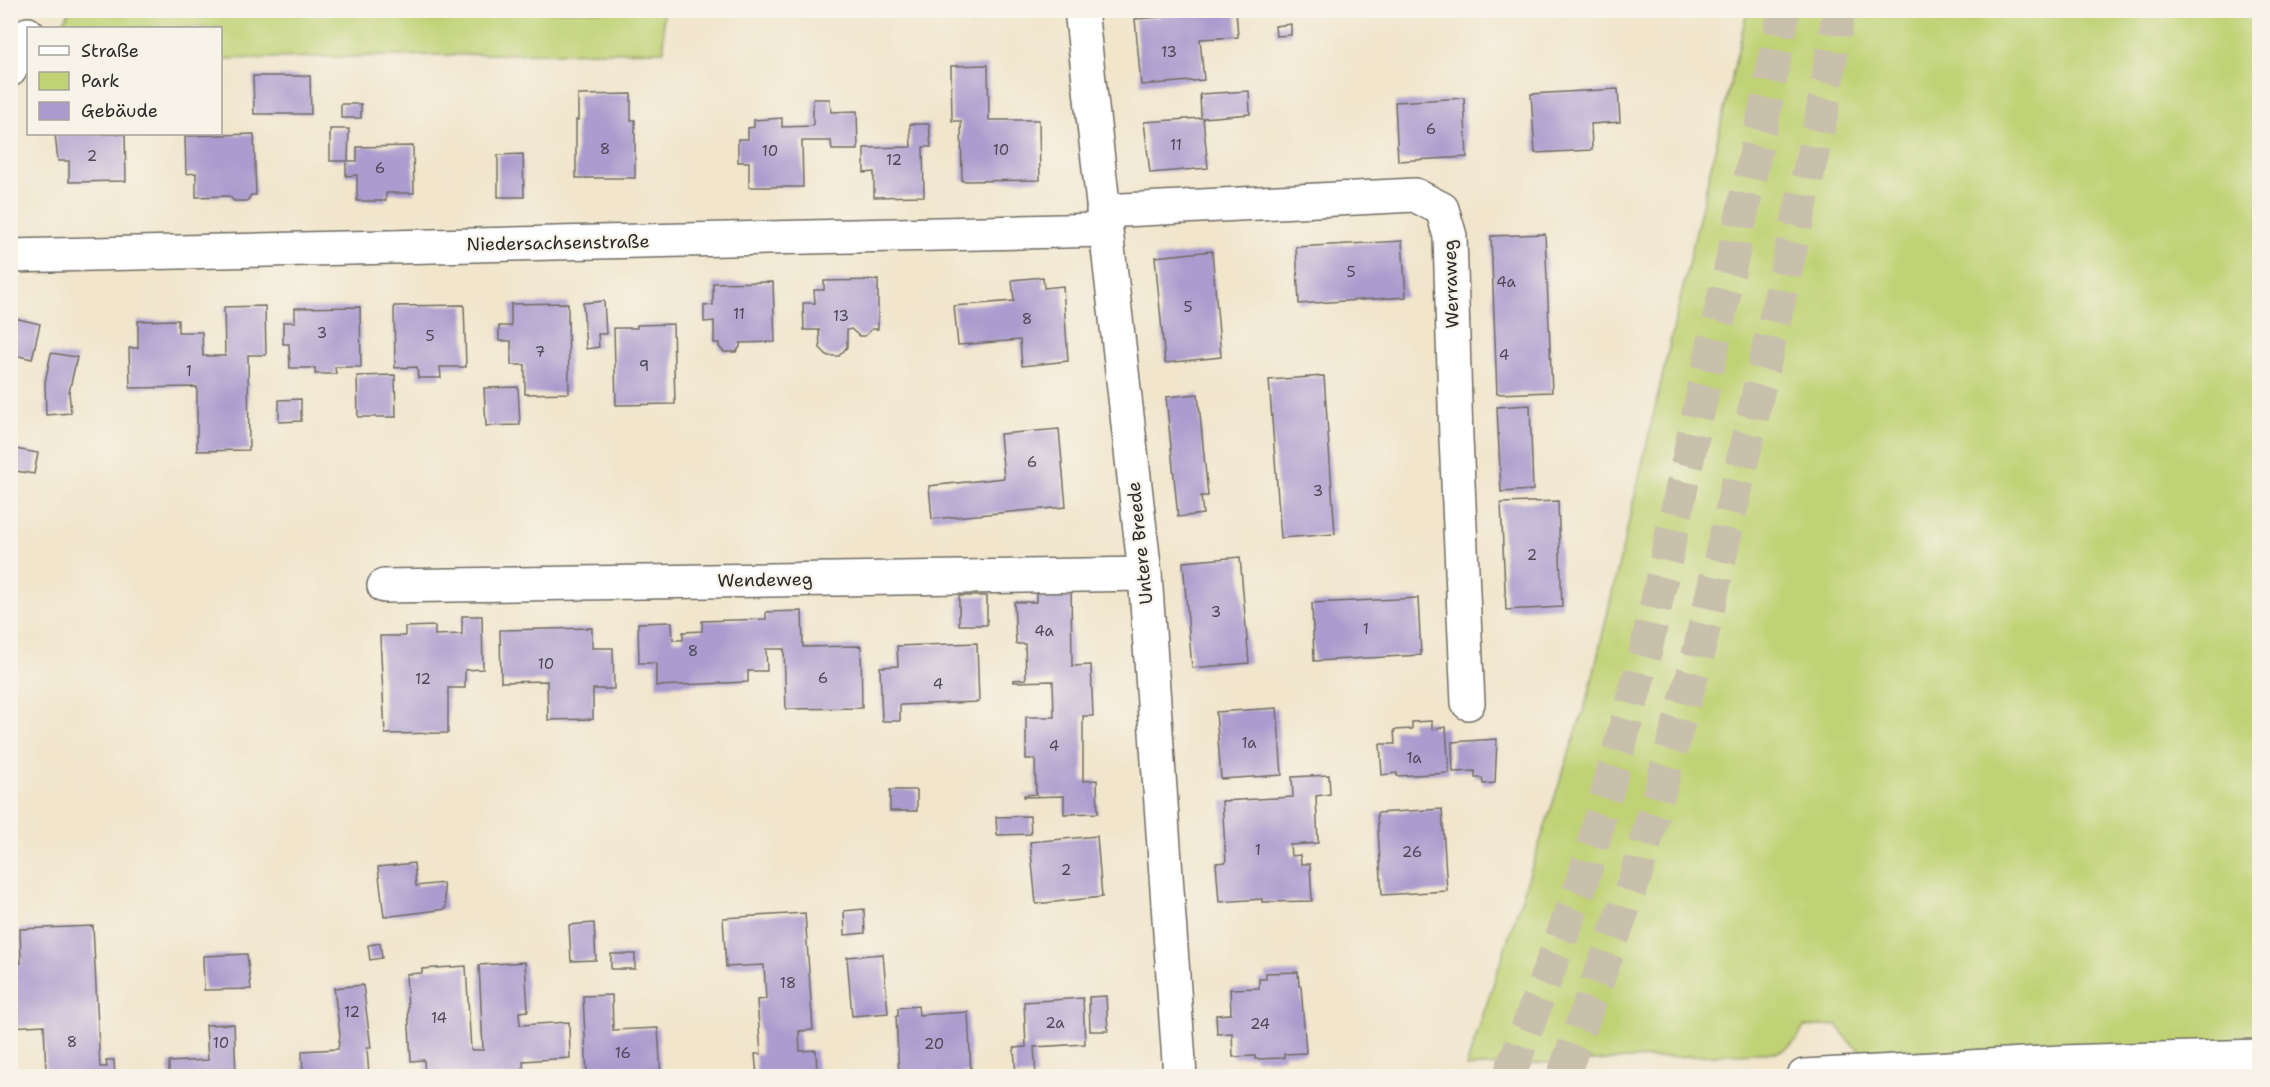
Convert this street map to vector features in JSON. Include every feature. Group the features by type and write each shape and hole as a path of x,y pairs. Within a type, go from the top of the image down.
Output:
{"street":[{"path":"32,27 42,10"},
{"name":"Untere Breede","path":"1081,10 1145,574 1180,1077"},
{"path":"10,70 27,36"},
{"name":"Werraweg","path":"1104,220 1415,195 1442,208 1450,236 1468,704"},
{"name":"Niedersachsenstraße","path":"10,256 1104,220"},
{"name":"Wendeweg","path":"384,586 1145,574"},
{"path":"1819,1076 2061,1062 2259,1056"}],"green space":[{"path":"70,11 663,11 664,51 222,59 222,27 60,27"},
{"path":"1747,11 2259,11 2259,1050 1866,1052 1849,1042 1838,1025 1804,1027 1793,1043 1777,1052 1466,1067 1589,693"}],"building":[{"path":"973,10 1026,10 1026,13 973,18"},
{"path":"1158,10 1176,10 1176,15 1187,14 1187,10 1236,10 1238,37 1200,39 1204,80 1141,85 1135,19 1159,17"},
{"path":"1291,24 1291,35 1276,36 1275,26"},
{"path":"988,65 989,120 1039,120 1040,180 962,181 961,121 952,121 951,66"},
{"path":"253,76 310,76 311,114 254,114"},
{"path":"1618,89 1620,122 1591,124 1592,150 1535,153 1531,94"},
{"path":"1249,91 1250,114 1203,118 1208,168 1150,173 1144,122 1201,118 1200,94"},
{"path":"631,94 631,120 635,120 635,178 576,178 578,95"},
{"path":"1464,98 1467,157 1398,161 1395,102"},
{"path":"813,99 830,99 831,112 857,111 858,150 832,150 831,141 802,141 803,187 749,187 749,162 738,162 738,139 748,139 748,128 754,127 754,120 782,118 782,127 813,126"},
{"path":"341,104 361,104 361,118 341,118"},
{"path":"910,124 929,124 931,147 923,147 924,196 874,197 874,172 864,173 864,148 911,147"},
{"path":"330,129 349,129 348,161 357,161 357,147 413,146 414,193 386,193 386,201 357,201 357,175 346,176 346,161 330,161"},
{"path":"254,134 256,195 251,195 247,201 234,201 229,196 196,197 196,173 186,174 185,136"},
{"path":"55,135 125,135 126,181 69,182 69,161 58,161"},
{"path":"523,154 524,197 498,197 498,155"},
{"path":"1545,234 1552,392 1497,394 1491,236"},
{"path":"1402,241 1406,297 1299,304 1296,247"},
{"path":"1212,251 1221,357 1165,363 1155,257"},
{"path":"1043,277 1044,288 1063,286 1068,361 1022,366 1020,340 958,345 954,306 1014,301 1012,280"},
{"path":"878,280 878,329 872,329 865,336 859,336 851,329 847,330 847,347 839,356 828,356 820,348 819,330 804,330 803,303 815,303 814,290 824,290 824,281"},
{"path":"773,282 775,342 740,343 736,352 724,352 719,347 719,343 714,343 714,321 704,322 704,306 713,305 713,283"},
{"path":"604,301 606,334 598,334 599,347 586,349 583,303"},
{"path":"568,303 569,393 525,394 525,365 511,365 511,341 499,341 499,326 511,326 511,304"},
{"path":"464,305 466,367 440,367 441,378 418,378 417,367 395,368 394,306"},
{"path":"265,306 266,355 248,355 249,450 197,451 197,387 130,388 129,348 138,348 138,321 178,320 178,332 202,332 203,356 225,356 224,307"},
{"path":"360,307 361,367 335,367 336,374 315,374 315,368 290,368 289,344 283,344 283,322 295,322 295,308"},
{"path":"10,317 40,324 32,359 10,354"},
{"path":"673,324 675,404 616,405 614,328"},
{"path":"51,353 77,357 69,392 71,413 46,415 45,382"},
{"path":"395,375 396,417 358,417 357,376"},
{"path":"1324,376 1335,534 1281,538 1269,380"},
{"path":"518,387 520,425 486,426 484,388"},
{"path":"1198,394 1208,496 1201,496 1203,514 1178,517 1166,397"},
{"path":"301,399 301,421 279,422 279,400"},
{"path":"1530,405 1533,490 1501,492 1497,407"},
{"path":"1059,429 1066,507 932,519 929,486 1004,478 1000,434"},
{"path":"10,448 38,453 34,474 10,470"},
{"path":"1558,501 1562,607 1506,610 1501,503"},
{"path":"1240,557 1249,663 1192,668 1183,562"},
{"path":"1071,583 1072,666 1091,665 1093,716 1083,716 1083,781 1097,780 1098,813 1064,814 1064,796 1024,797 1024,795 1036,794 1035,759 1026,759 1026,717 1054,717 1053,681 1013,682 1013,680 1026,679 1025,644 1016,644 1014,602 1036,602 1036,584"},
{"path":"959,596 987,596 987,625 959,625"},
{"path":"1418,598 1421,655 1314,661 1312,603"},
{"path":"802,611 803,647 861,646 862,708 786,709 784,649 766,649 767,671 748,671 748,682 656,686 656,663 639,663 638,623 672,622 673,640 683,640 683,632 702,631 702,621 766,619 766,612"},
{"path":"462,616 482,616 483,669 465,670 465,688 448,688 448,733 385,734 380,636 405,636 405,627 435,626 435,635 462,634"},
{"path":"592,628 592,648 613,648 614,689 593,689 593,719 548,720 547,681 501,682 500,630"},
{"path":"977,643 979,702 900,705 900,721 882,721 880,667 898,666 897,646"},
{"path":"1277,708 1282,775 1221,779 1216,712"},
{"path":"1432,721 1432,729 1446,727 1449,773 1382,775 1380,744 1395,744 1394,730 1412,729 1412,722"},
{"path":"1497,739 1495,783 1483,784 1482,778 1475,778 1475,771 1453,772 1452,742"},
{"path":"1329,775 1330,794 1316,796 1318,843 1290,845 1291,856 1300,855 1301,864 1310,864 1312,901 1262,902 1262,899 1219,902 1216,863 1226,862 1222,801 1293,797 1292,777"},
{"path":"890,790 917,790 917,811 890,811"},
{"path":"1442,809 1447,891 1382,895 1377,813"},
{"path":"1030,816 1031,834 997,835 996,817"},
{"path":"1097,836 1102,897 1036,904 1030,842"},
{"path":"414,863 416,886 443,883 446,909 384,917 378,867"},
{"path":"864,909 865,933 845,935 844,911"},
{"path":"805,913 813,1030 799,1031 800,1051 816,1050 817,1076 757,1076 755,1054 761,1054 757,1000 766,999 764,965 726,967 723,918"},
{"path":"594,923 596,960 571,961 569,925"},
{"path":"93,926 100,1067 107,1067 106,1060 114,1060 115,1076 44,1076 46,1073 44,1025 10,1027 10,963 21,963 20,929"},
{"path":"380,943 382,958 370,960 368,945"},
{"path":"247,954 251,989 204,990 203,956"},
{"path":"611,954 635,954 635,969 611,969"},
{"path":"883,954 888,1013 852,1016 847,957"},
{"path":"525,962 528,1011 519,1012 520,1025 569,1022 570,1058 523,1061 524,1076 425,1076 424,1060 411,1061 406,974 422,973 422,969 466,966 471,1050 483,1050 479,965"},
{"path":"1298,972 1306,1053 1284,1054 1284,1058 1233,1057 1232,1033 1217,1034 1216,1015 1231,1014 1230,989 1259,988 1259,979 1266,979 1266,973"},
{"path":"363,985 371,1048 367,1048 369,1076 303,1076 302,1051 338,1049 340,1035 334,988"},
{"path":"612,995 613,1030 658,1028 661,1076 587,1076 583,996"},
{"path":"1106,996 1108,1031 1090,1031 1089,997"},
{"path":"1083,998 1085,1044 1034,1047 1036,1076 1016,1076 1014,1048 1026,1047 1024,1002"},
{"path":"918,1006 919,1015 968,1012 971,1073 899,1076 896,1016 898,1016 898,1008"},
{"path":"234,1024 236,1076 169,1076 169,1062 208,1060 206,1025"}],"tunnel":[{"path":"1509,1076 1583,880 1646,650 1764,114 1784,10"},
{"path":"1563,1076 1636,875 1697,659 1821,118 1839,10"}]}
